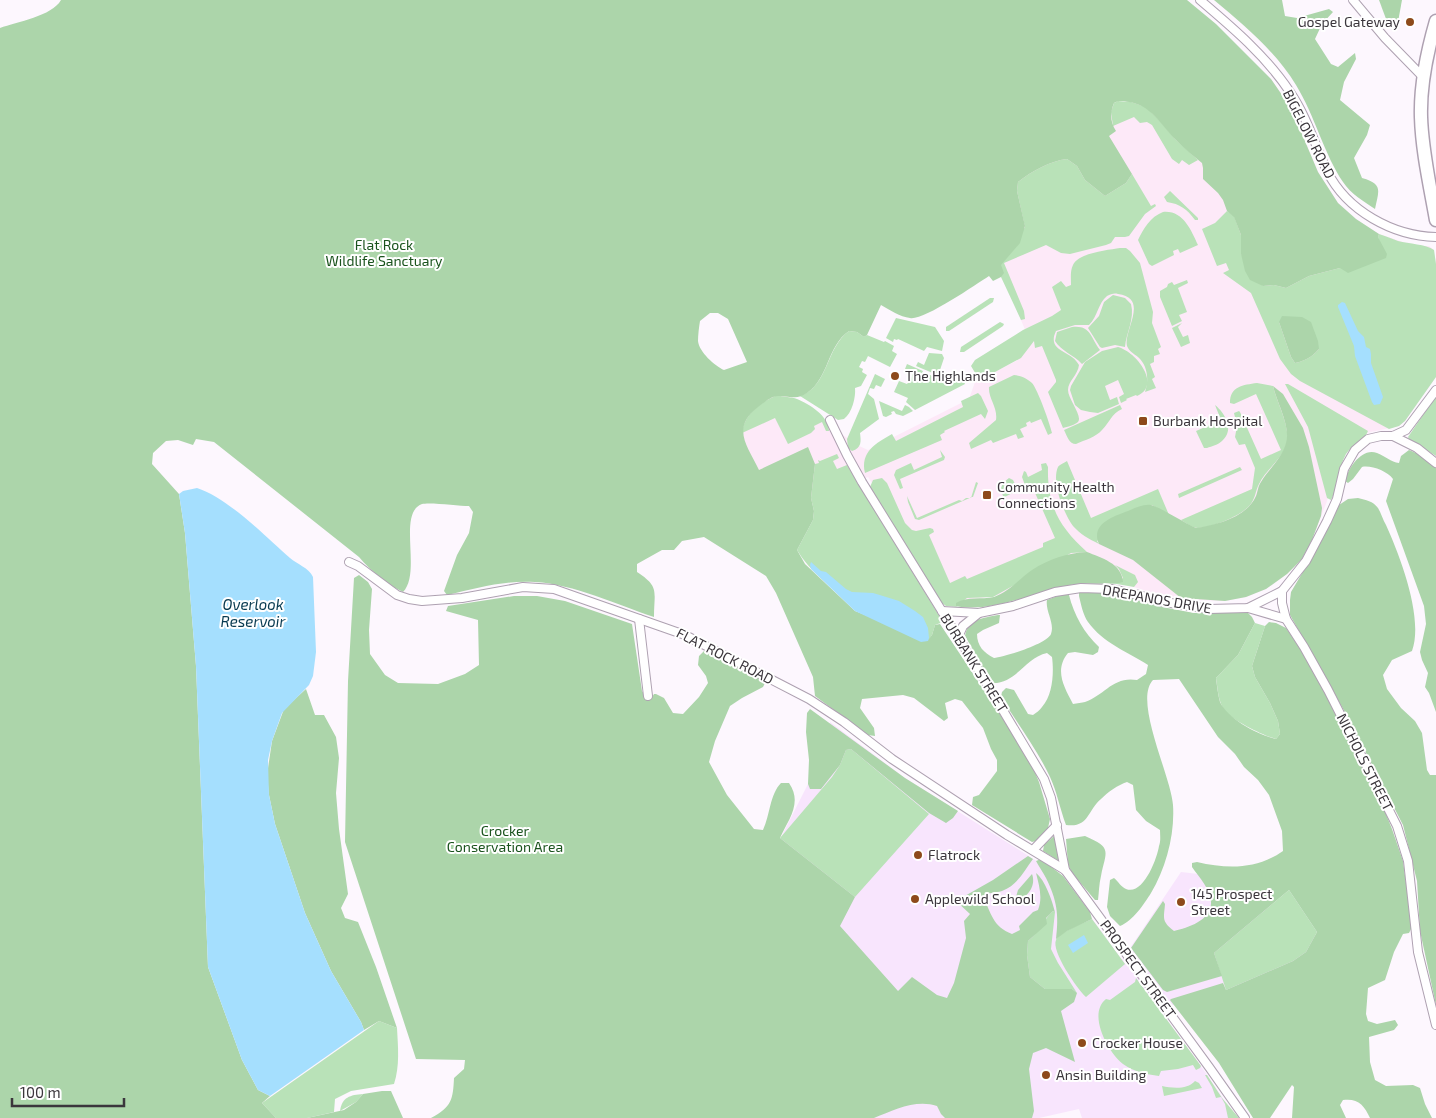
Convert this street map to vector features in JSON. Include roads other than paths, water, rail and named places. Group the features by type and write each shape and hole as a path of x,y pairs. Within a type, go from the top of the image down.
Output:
{"main road":[{"path":"1436,21 1428,54 1421,103 1422,130 1436,220"}],"street":[{"name":"BIGELOW ROAD","path":"1200,0 1244,38 1279,77 1303,115 1328,173 1340,192 1367,215 1390,228 1414,235 1436,237"},
{"path":"1353,0 1385,38 1424,78"},
{"path":"1282,591 1306,561 1328,521 1337,499 1344,469 1355,450 1368,439 1393,436 1401,433 1410,426 1436,390"},
{"name":"BURBANK STREET","path":"830,420 855,468 1044,779 1051,798 1065,870"},
{"path":"1393,436 1416,448 1436,463"},
{"name":"FLAT ROCK ROAD","path":"349,562 358,566 398,595 409,600 444,601 523,587 542,587 579,597 685,635 810,699 844,722 892,759 983,820 1065,870"},
{"name":"DREPANOS DRIVE","path":"942,612 979,613 1013,606 1055,592 1081,588 1111,589 1158,601 1209,610 1248,608 1286,619"},
{"name":"DREPANOS DRIVE","path":"1248,608 1282,591"},
{"name":"NICHOLS STREET","path":"1282,591 1283,612 1286,619 1333,699 1397,826 1408,861 1418,952 1436,1025"},
{"path":"958,636 963,626 979,613"},
{"path":"639,619 648,696"},
{"path":"1033,850 1057,825"},
{"name":"PROSPECT STREET","path":"1065,870 1210,1067 1244,1118"}],"water":[{"path":"1342,302 1345,303 1358,331 1364,337 1366,347 1370,349 1371,363 1383,397 1380,404 1374,405 1372,402 1355,356 1354,346 1338,307"},
{"name":"Overlook Reservoir","path":"197,488 221,500 233,509 290,558 309,571 313,577 316,652 313,676 309,685 282,713 272,741 268,760 269,795 275,824 305,913 331,971 364,1030 270,1096 258,1090 242,1060 208,967 196,666 185,533 179,494 183,491"},
{"path":"811,562 852,592 873,593 883,596 899,601 915,611 923,617 928,628 928,641 921,642 855,611 811,569"},
{"path":"1084,935 1088,943 1073,953 1068,945"}],"place":[{"name":"Gospel Gateway","path":"1410,22"},
{"name":"The Highlands","path":"895,376"},
{"name":"Burbank Hospital","path":"1143,421"},
{"name":"Community Health Connections","path":"987,495"},
{"name":"Flatrock","path":"918,855"},
{"name":"Applewild School","path":"915,899"},
{"name":"145 Prospect Street","path":"1181,902"},
{"name":"Crocker House","path":"1082,1043"},
{"name":"Ansin Building","path":"1046,1075"}],"park label":[{"name":"Flat Rock Wildlife Sanctuary","path":"384,254"},
{"name":"Crocker Conservation Area","path":"505,840"}]}
